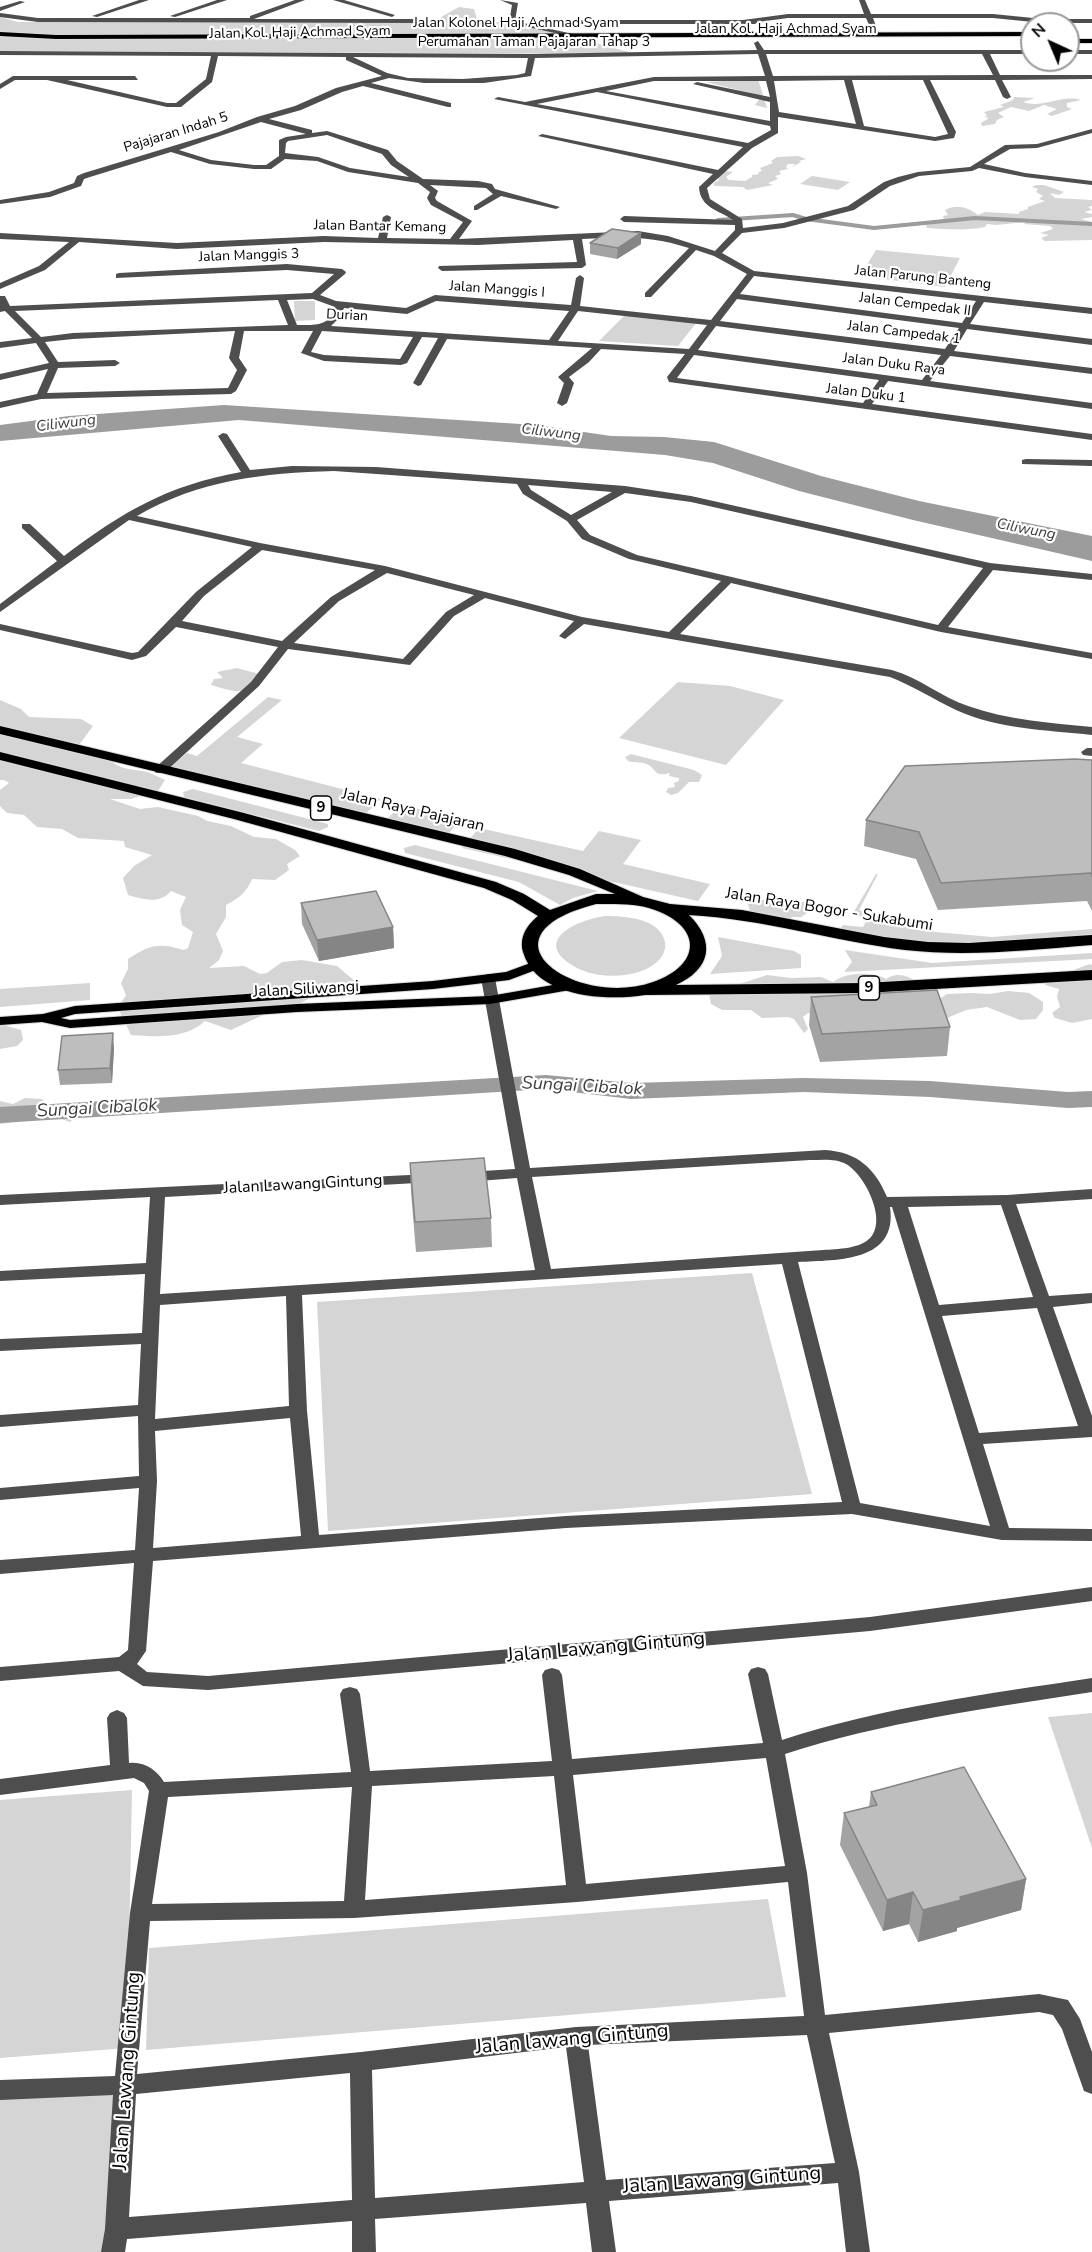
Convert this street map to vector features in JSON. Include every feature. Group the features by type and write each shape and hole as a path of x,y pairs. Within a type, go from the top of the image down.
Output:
{"highway":[{"name":"Jalan Raya Pajajaran","path":"0,730 545,862 612,886 637,899"},
{"name":"9","path":"0,756 342,844 490,885 519,897 549,916"},
{"path":"342,844 370,819"},
{"name":"9","path":"647,990 669,982 686,972 697,959 700,945 696,932 685,919 667,909 637,899 596,899 573,904 549,916 538,924 530,937 529,951 536,964 550,976 570,986 621,993 647,990 865,988 1092,975"},
{"name":"Jalan Raya Bogor - Sukabumi","path":"667,909 709,911 754,917 825,932 929,947 996,947 1092,940"}],"main road":[{"name":"Jalan Kolonel Haji Achmad Syam","path":"0,34 56,38 1020,34"},
{"path":"164,46 175,37"},
{"name":"Jalan Kol. Haji Achmad Syam","path":"277,45 1020,42"},
{"name":"Jalan Kol. Haji Achmad Syam","path":"0,43 266,46"},
{"name":"Jalan Siliwangi","path":"0,1021 44,1018 75,1010 434,985 509,975 536,964"},
{"name":"Jalan Siliwangi","path":"44,1018 70,1024 297,1008 490,1000 570,986"}],"street":[{"path":"81,20 146,0"},
{"path":"159,20 224,0"},
{"path":"240,21 302,0"},
{"path":"0,15 38,20 418,21 336,0"},
{"path":"503,0 516,4 510,22 578,36"},
{"path":"862,0 876,34"},
{"path":"0,9 22,2"},
{"path":"280,7 282,21"},
{"path":"360,21 366,9"},
{"path":"545,22 796,21 812,18 868,16 993,16 1043,21 1092,21"},
{"path":"738,223 715,208 703,196 703,187 717,172 749,146 774,131 772,124 775,114 769,77 758,42"},
{"name":"Perumahan Taman Pajajaran Tahap 3","path":"0,53 140,66 215,55 532,56 761,52 1020,52"},
{"path":"985,52 1007,97"},
{"path":"47,78 170,105 182,104 209,80 215,55"},
{"path":"343,55 389,76 454,88 488,80 508,80 528,74 532,56"},
{"path":"0,77 47,78 140,66"},
{"path":"120,93 140,66"},
{"name":"Pajajaran Indah 5","path":"0,202 39,197 73,188 83,176 172,150 298,108 331,93 389,76"},
{"path":"847,77 861,128"},
{"path":"775,114 935,139 951,136 952,132 925,77"},
{"path":"1059,77 1063,85"},
{"path":"526,104 643,80 667,78 1092,77"},
{"path":"0,87 13,78"},
{"path":"667,78 773,100"},
{"path":"361,83 448,105"},
{"path":"553,109 595,90 772,124"},
{"path":"498,99 749,146"},
{"path":"260,119 338,136 385,152 394,163 434,191 431,198 434,203 468,221 452,242"},
{"path":"624,219 738,223 776,227 854,207 887,184 901,179 918,174 966,170 1003,149 1037,146 1092,131"},
{"path":"283,157 280,153 282,142 285,139 321,134"},
{"path":"542,136 717,172"},
{"path":"998,139 1020,146"},
{"path":"172,150 210,162 254,167 268,167 283,157 318,159 348,170 424,182 470,181 484,184 500,193 556,207"},
{"path":"978,165 1025,175 1092,183"},
{"path":"477,208 500,193"},
{"path":"382,239 387,217"},
{"path":"717,254 738,223"},
{"name":"Jalan Bantar Kemang","path":"0,236 177,246 314,239 452,242 638,234 665,238 717,254 752,273"},
{"path":"442,268 582,265 577,237"},
{"path":"0,286 42,268 76,240"},
{"path":"648,295 695,247"},
{"name":"Jalan Manggis 3","path":"119,276 287,267 342,272 314,296"},
{"path":"692,352 712,322 752,273"},
{"name":"Jalan Parung Banteng","path":"752,273 1092,311"},
{"path":"0,277 16,278"},
{"path":"552,343 575,309 580,278"},
{"path":"281,296 293,327"},
{"name":"Jalan Manggis I","path":"4,309 314,296 340,304 409,311 435,298 712,322"},
{"name":"Jalan Cempedak II","path":"735,296 1092,342"},
{"path":"2,298 4,309 38,339 55,365"},
{"path":"925,382 948,352 982,298"},
{"path":"340,304 339,312 331,324 320,327 306,353 319,358 403,362 420,333"},
{"name":"Jalan Campedak 1","path":"712,322 1092,370"},
{"name":"Durian","path":"0,345 38,339 240,328 320,327 692,352"},
{"path":"0,405 41,396 231,391 242,370 234,357 240,328"},
{"path":"417,383 422,371 433,360 445,335"},
{"path":"562,403 569,383 563,378 586,360 599,346"},
{"name":"Jalan Duku Raya","path":"692,352 1092,406"},
{"name":"Jalan Duku 1","path":"692,352 672,376 672,380 1092,437"},
{"path":"0,377 55,365 115,363"},
{"path":"41,396 55,365"},
{"path":"865,407 886,377"},
{"path":"223,436 248,475"},
{"path":"1026,462 1092,462"},
{"path":"0,609 128,517 154,502 190,487 248,475 314,469 362,468 625,489 691,499 990,566 1092,577"},
{"path":"521,481 527,492 571,519 586,537 633,557 941,628 1092,656"},
{"path":"571,519 625,489"},
{"path":"128,517 260,546 385,569 582,620 674,634 892,674 917,683 961,708 1009,722 1092,731"},
{"path":"26,526 64,562"},
{"path":"0,627 132,657 142,654 200,594 260,546"},
{"path":"941,628 990,566"},
{"path":"160,770 255,684 285,645 335,599 385,569"},
{"path":"674,634 729,579"},
{"path":"174,623 285,645 406,663 450,614 482,595"},
{"path":"565,636 582,620"},
{"path":"488,978 509,1102 544,1274"},
{"name":"Jalan Lawang Gintung","path":"0,1200 524,1175 810,1155 836,1155 852,1160 867,1172 889,1202 932,1311 1002,1533"},
{"path":"0,1674 123,1664 137,1651 148,1481 146,1418 152,1268 158,1192"},
{"path":"889,1202 1007,1200 1092,1195"},
{"path":"972,1439 1090,1431 1007,1200"},
{"name":"Jalan Lawang Gintung","path":"152,1300 294,1293 789,1258 845,1252 867,1247 878,1239 889,1202"},
{"path":"789,1258 852,1508"},
{"path":"0,1276 152,1268"},
{"path":"294,1293 298,1412 311,1542"},
{"path":"932,1311 1092,1298"},
{"path":"0,1345 150,1338"},
{"path":"0,1421 298,1412"},
{"path":"0,1494 148,1481"},
{"path":"0,1568 566,1522 852,1508 1002,1533 1092,1535"},
{"name":"Jalan Lawang Gintung","path":"123,1664 143,1679 208,1683 870,1624 1092,1594"},
{"path":"758,1674 797,1873 816,2025 849,2172 858,2252"},
{"name":"Jalan Lawang Gintung","path":"552,1675 577,1893"},
{"path":"0,1787 136,1770 150,1777 159,1791 562,1768 774,1750 829,1732 988,1701 1092,1685"},
{"path":"350,1694 362,1781 354,1909"},
{"path":"117,1718 120,1772"},
{"name":"Jalan Lawang Gintung","path":"113,2252 117,2229 125,2085 140,1913 159,1791"},
{"path":"140,1913 354,1909 577,1893 797,1873"},
{"name":"Jalan lawang Gintung","path":"0,2090 125,2085 361,2062 576,2036 816,2025 1039,2003 1060,2007 1072,2026 1092,2084"},
{"name":"Jalan Lawang Gintung","path":"576,2036 604,2252"},
{"path":"361,2062 364,2252"},
{"name":"Jalan Lawang Gintung","path":"117,2229 849,2172"}],"shaded area":[{"path":"459,7 474,9 477,19 486,22 517,22 636,54 0,51 0,17 18,22 441,23 441,17"},
{"path":"758,79 767,108 755,105 761,97 757,95 706,82"},
{"path":"1014,97 1035,98 1023,102 1030,104 1066,99 1081,100 1067,103 1067,107 1072,109 1052,116 1047,114 1057,109 1044,105 1029,111 1011,107 998,113 1004,117 997,120 995,124 982,126 981,123 989,118 985,117 987,115 984,112 1004,107 1000,105 1013,100"},
{"path":"798,156 806,159 792,167 795,164 788,164 786,167 788,169 779,171 781,174 775,176 778,179 768,183 773,185 747,190 743,187 714,186 714,183 719,180 716,175 723,171 733,172 726,177 729,180 745,181 752,175 759,174 758,172 762,171 760,168 773,163 771,161 777,157"},
{"path":"812,176 850,182 838,190 800,184"},
{"path":"1044,185 1064,192 1059,195 1050,193 1055,198 1092,200 1092,206 1088,207 1092,210 1084,212 1092,214 1092,217 1081,219 1092,222 1092,240 1045,241 1041,238 1049,235 1040,233 1053,229 1050,226 1024,224 1026,222 987,224 985,227 971,229 927,228 926,225 944,219 943,216 948,215 945,210 954,207 966,208 978,215 985,212 1019,214 1028,207 1045,201 1039,199 1043,196 1036,192 1038,189 1032,187"},
{"path":"876,250 960,258 945,287 860,276"},
{"path":"294,301 315,301 315,320 295,321"},
{"path":"626,314 697,322 678,346 599,341"},
{"path":"237,668 263,675 250,687 240,691 211,685 214,679 223,678 217,672"},
{"path":"678,682 730,686 784,700 726,765 619,738"},
{"path":"268,697 282,700 237,737 263,744 241,763 381,799 359,820 167,770 187,753 197,756"},
{"path":"0,700 21,709 29,717 81,719 93,726 79,745 106,753 118,766 147,772 165,780 158,791 131,799 110,799 140,809 158,807 198,816 207,821 231,826 254,837 276,839 295,850 300,856 287,864 289,870 275,880 252,879 242,894 226,905 226,917 216,934 223,951 219,960 209,968 244,966 260,974 267,973 282,962 302,960 337,966 356,982 353,985 317,995 286,1012 264,1011 263,1015 231,1030 205,1021 189,1031 170,1036 131,1035 118,1008 126,995 121,983 128,969 128,959 155,946 184,950 188,948 193,932 182,925 180,910 186,897 171,891 156,899 128,895 123,878 134,866 152,855 125,847 124,841 78,838 62,829 37,827 24,815 7,813 0,806 0,790 9,783 0,780"},
{"path":"631,754 694,770 702,775 699,782 689,782 678,793 671,795 666,792 668,788 675,787 674,783 679,781 679,778 669,776 670,773 657,773 648,764 628,761 625,757"},
{"path":"193,789 328,824 328,827 319,831 184,797 183,792"},
{"path":"401,805 462,819 448,834 386,820"},
{"path":"479,828 583,851 599,831 641,840 623,864 710,884 698,901 462,848"},
{"path":"415,845 598,891 573,898 560,905 519,882 405,853 404,848"},
{"path":"878,874 859,910 884,919 935,932 992,937 1092,929 1092,940 960,945 837,934 843,925 863,927 868,918 852,915"},
{"path":"783,897 797,904 814,898 816,907 801,917 792,917 789,921 751,915 748,904"},
{"path":"605,916 641,920 656,928 662,934 665,942 660,959 643,971 609,976 586,972 563,958 557,949 557,941 562,934 582,922"},
{"path":"718,937 794,951 801,955 801,968 710,974 722,956"},
{"path":"845,950 932,963 1092,953 1092,959 844,972 852,962"},
{"path":"1092,965 1092,1019 1072,1023 1055,1018 1052,1013 1060,1007 1057,997 1059,989 1045,985 1048,979"},
{"path":"859,974 880,976 886,979 902,975 918,983 920,993 818,1015 808,1013 803,1017 808,1029 804,1033 794,1019 788,1017 762,1018 751,1010 722,1010 711,1004 709,994 767,975 791,978 821,977 833,982 845,976"},
{"path":"90,983 90,1000 0,1007 0,989"},
{"path":"1008,991 1029,993 1043,1002 1043,1010 1036,1019 1020,1020 987,1007 966,1010 945,1019 932,1011 941,998 947,994 990,994"},
{"path":"0,1024 21,1030 23,1040 17,1046 0,1049"},
{"path":"25,1098 42,1099 46,1104 67,1106 78,1114 70,1122 56,1117 0,1124 0,1101 13,1104"},
{"path":"752,1273 812,1494 328,1531 317,1302"},
{"path":"1092,1713 1092,1848 1048,1717"},
{"path":"132,1790 127,2048 0,2058 0,1800"},
{"path":"768,1899 786,1997 146,2050 149,1948"},
{"path":"126,2079 116,2252 0,2252 0,2087"}],"water":[{"name":"Ciliwung","path":"224,405 536,425 611,436 664,437 714,442 821,476 919,501 1092,536 1092,561 799,491 713,463 665,455 239,420 0,441 0,425 69,416"}],"building":[{"path":"612,229 641,233 618,248 590,243"},
{"path":"1092,760 1092,876 1091,873 941,883 919,832 866,820 905,766"},
{"path":"376,891 393,927 317,940 301,903"},
{"path":"937,990 950,1027 822,1034 811,997"},
{"path":"113,1033 110,1068 58,1070 62,1036"},
{"path":"484,1158 491,1218 415,1222 410,1163"},
{"path":"964,1767 1026,1879 923,1910 913,1892 887,1900 844,1813 877,1805 871,1792"}],"waterway":[{"path":"718,220 793,215 806,219 874,228 975,218 1092,224"},
{"name":"Sungai Cibalok","path":"0,1115 546,1082 631,1091 804,1085 930,1089 1068,1100 1092,1099"}]}
